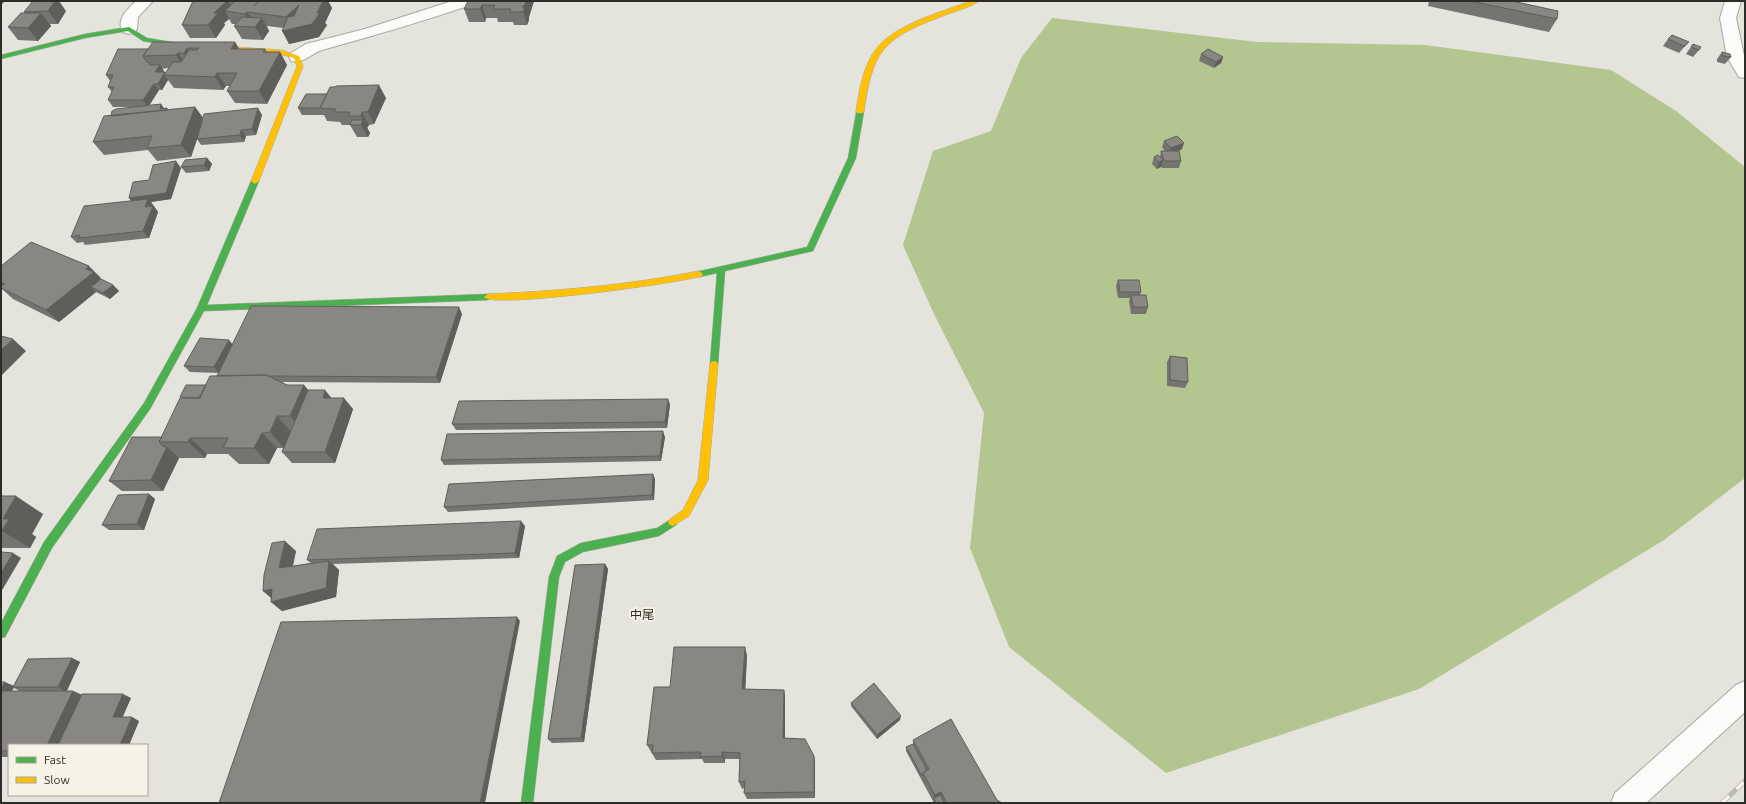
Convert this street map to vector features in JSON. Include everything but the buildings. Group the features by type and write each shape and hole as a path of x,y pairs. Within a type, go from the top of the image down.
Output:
{"street":[{"path":"129,29 130,16 145,1"},
{"path":"227,49 281,52 297,57 312,48 371,32 468,1"},
{"path":"200,308 572,294 656,284 810,250 852,158 865,78 880,48 900,32 976,1"},
{"path":"1733,1 1728,18 1735,57 1745,73"},
{"path":"1,57 84,36 129,29 145,40 172,46 196,47"},
{"path":"1,633 48,545 147,406 200,308 286,103 300,66 297,57"},
{"path":"527,803 554,577 561,559 581,548 659,532 686,513 703,480 721,285 721,269"},
{"path":"1625,803 1745,694"}],"green space":[{"path":"1052,18 1257,42 1425,45 1611,70 1676,111 1745,167 1745,478 1664,540 1419,689 1166,773 1009,647 970,548 984,413 934,314 903,245 933,151 991,131 1021,58"}],"railway":[{"path":"1722,803 1745,781"}],"traffic: fast":[{"path":"1,57 85,36 129,29 145,40 183,46"},
{"path":"699,274 810,249 852,158 860,111"},
{"path":"1,633 48,545 147,406 201,308 255,181"},
{"path":"714,364 721,269"},
{"path":"201,308 488,297"},
{"path":"527,803 554,577 561,559 581,548 659,532 673,522"}],"traffic: slow":[{"path":"860,111 864,86 872,61 880,48 888,40 925,20 976,1"},
{"path":"235,49 281,52 297,57 300,66 255,181"},
{"path":"488,297 568,293 620,288 699,274"},
{"path":"673,522 686,513 703,480 714,364"}],"district":[{"name":"中尾","path":"642,614"}]}
